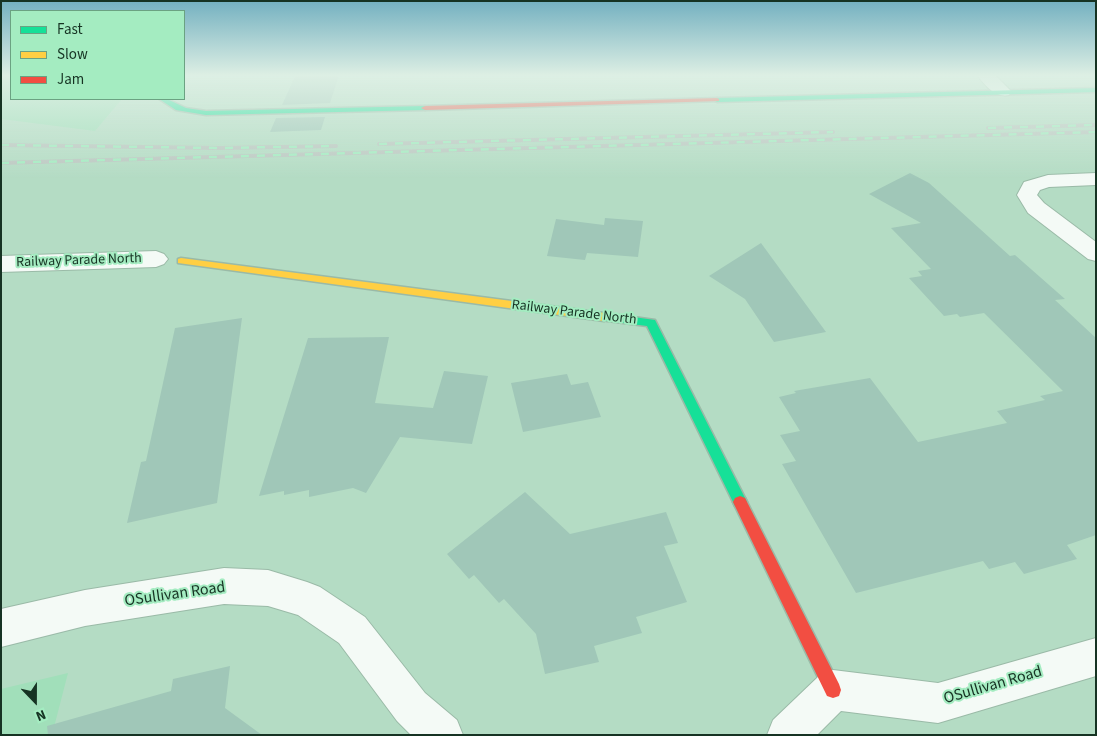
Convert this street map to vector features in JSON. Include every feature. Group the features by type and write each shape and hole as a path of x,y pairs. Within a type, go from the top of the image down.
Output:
{"street":[{"path":"191,110 221,113 315,110"},
{"path":"1096,179 1048,181 1031,186 1027,194 1036,208 1096,254"},
{"name":"Railway Parade North","path":"1,264 156,259"},
{"name":"Railway Parade North","path":"181,261 651,323 833,690"},
{"name":"OSullivan Road","path":"1,628 85,608 224,586 268,588 307,600 352,630 411,708 442,735"},
{"name":"OSullivan Road","path":"833,690 938,703 1096,657"},
{"path":"788,735 833,690"}],"shaded area":[{"path":"1,110 112,110 95,131 1,119"},
{"path":"68,673 52,735 1,735 1,689"}],"building":[{"path":"325,117 321,130 270,132 276,118"},
{"path":"910,173 929,183 1010,256 1015,255 1065,299 1055,300 1096,338 1096,535 1067,545 1077,559 1024,574 1015,562 989,569 983,561 856,593 782,464 796,461 780,435 800,431 779,397 796,393 794,391 870,378 918,442 1007,423 997,411 1045,400 1040,396 1063,391 984,313 960,317 957,314 944,316 909,278 922,276 918,271 931,269 891,228 921,223 869,194"},
{"path":"605,218 643,221 638,257 587,253 585,260 547,256 556,219 604,225"},
{"path":"761,243 826,332 774,342 745,299 709,276"},
{"path":"242,318 217,503 127,523 141,462 146,461 175,328"},
{"path":"389,337 375,403 433,408 444,371 488,376 472,444 400,437 366,493 353,488 309,497 309,490 284,495 284,491 259,496 308,338"},
{"path":"567,374 571,385 588,382 601,417 523,432 511,383"},
{"path":"525,492 570,534 666,512 678,543 664,546 687,602 636,617 642,633 594,646 599,662 545,674 536,634 504,599 499,603 474,575 469,579 447,554"},
{"path":"230,666 225,708 262,735 48,735 47,726 171,691 173,679"}],"railway":[{"path":"988,128 1096,125"},
{"path":"379,144 833,132"},
{"path":"1,163 1096,132"},
{"path":"1,145 220,148 336,146"}],"traffic: fast":[{"path":"185,110 206,113 322,110"},
{"path":"604,317 651,323 740,502"}],"traffic: slow":[{"path":"181,261 604,317"}],"traffic: jam":[{"path":"740,502 833,690"}]}
